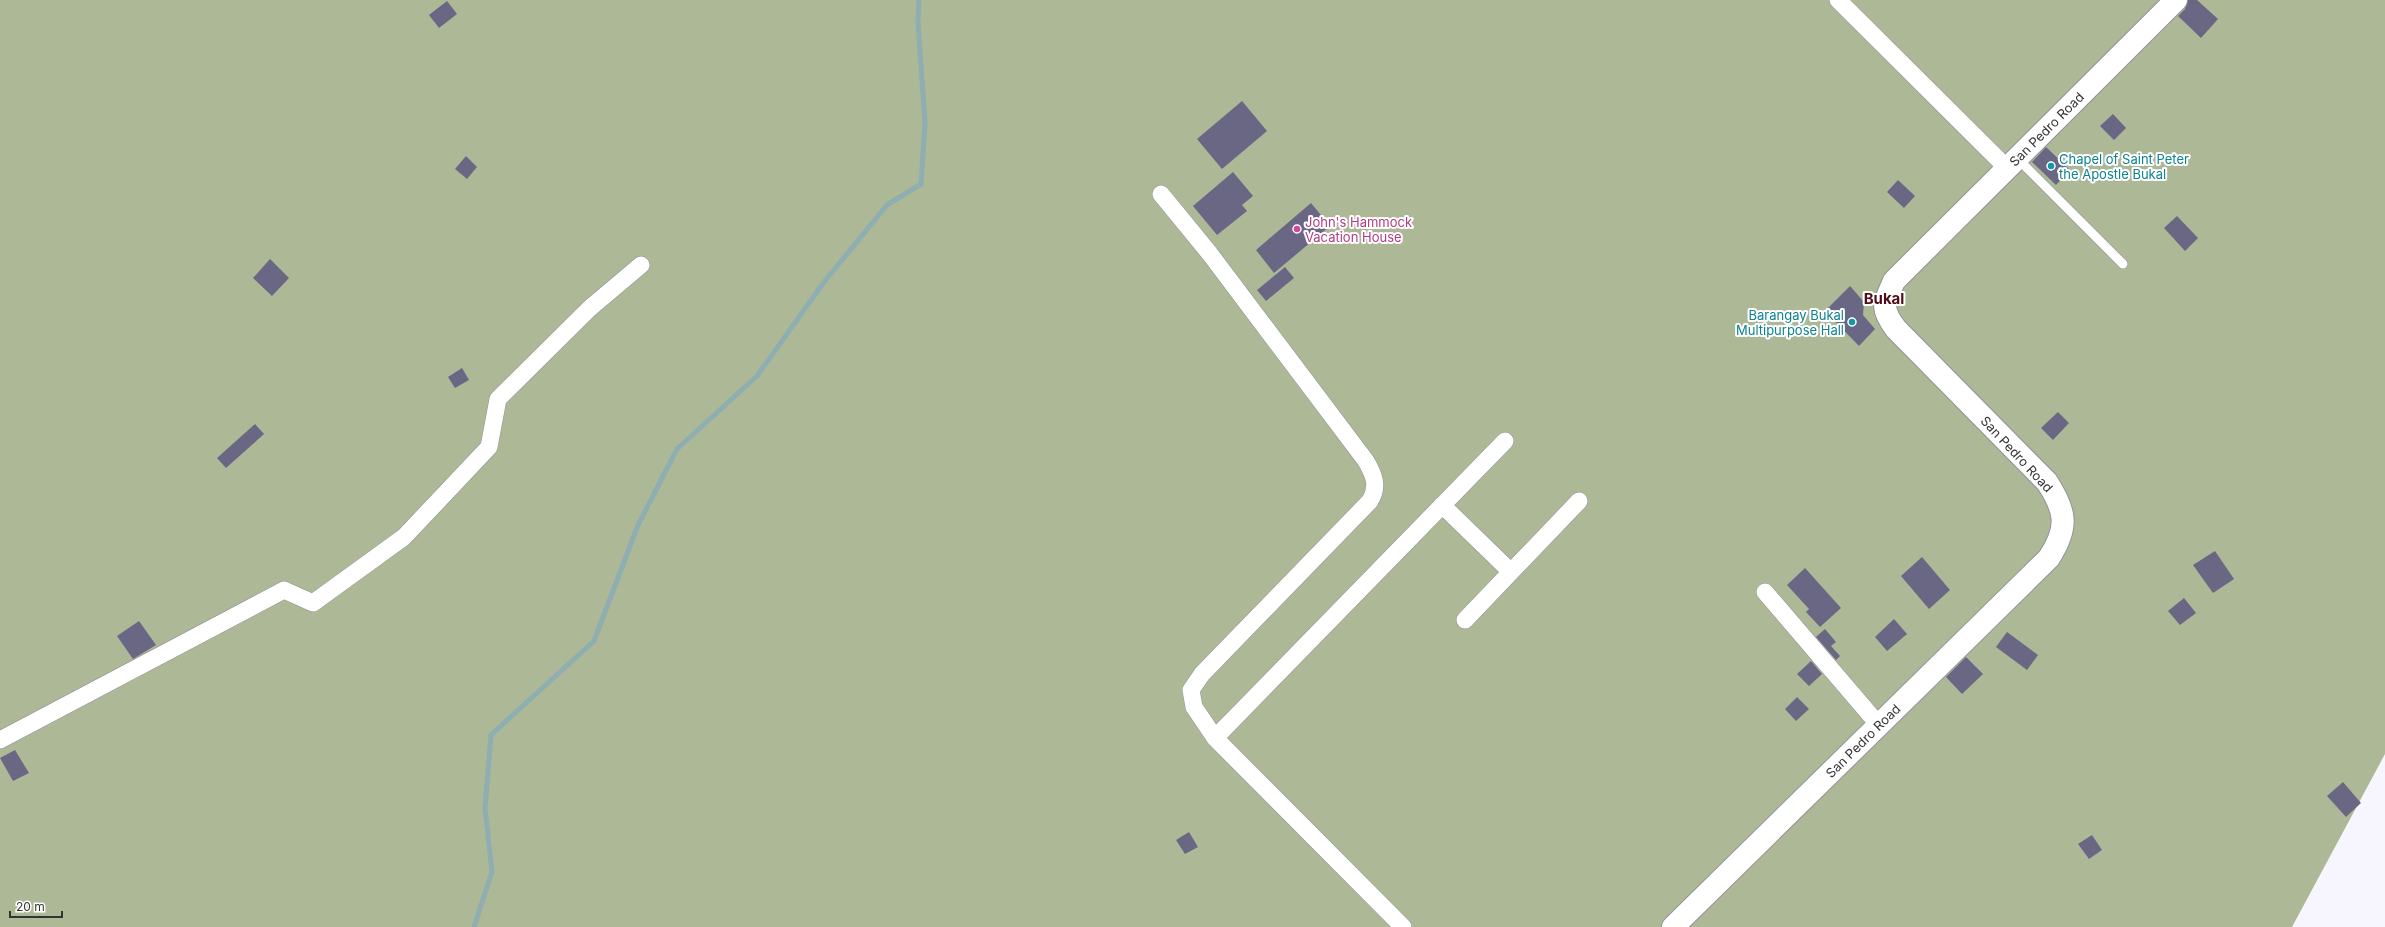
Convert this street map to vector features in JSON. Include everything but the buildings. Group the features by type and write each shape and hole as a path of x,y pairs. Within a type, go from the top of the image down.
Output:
{"street":[{"path":"1838,0 2012,163"},
{"name":"San Pedro Road","path":"1673,927 1878,724 2049,558 2058,545 2063,520 2060,502 2047,482 1896,329 1885,315 1885,302 1894,281 2176,0"},
{"path":"1161,194 1214,260 1362,454 1375,478 1376,492 1370,501 1270,602 1202,674 1191,690 1194,707 1215,738 1402,927"},
{"path":"0,740 284,590 313,603 404,537 489,447 498,399 590,308 641,265"},
{"path":"1215,738 1505,441"},
{"path":"1465,620 1579,501"},
{"path":"1442,505 1511,572"},
{"path":"1765,592 1878,724"}],"lane":[{"path":"2012,163 2123,264"}],"green space":[{"path":"0,0 2385,0 2385,754 2292,927 0,927"}],"waterway":[{"path":"474,927 492,872 485,808 491,735 594,641 638,525 677,449 757,376 824,282 887,205 921,184 925,123 918,23 919,0"}],"place":[{"name":"Chapel of Saint Peter the Apostle Bukal","path":"2051,166"},
{"name":"John's Hammock Vacation House","path":"1297,229"},
{"name":"Barangay Bukal Multipurpose Hall","path":"1852,322"}],"district":[{"name":"Bukal","path":"1884,299"}]}
